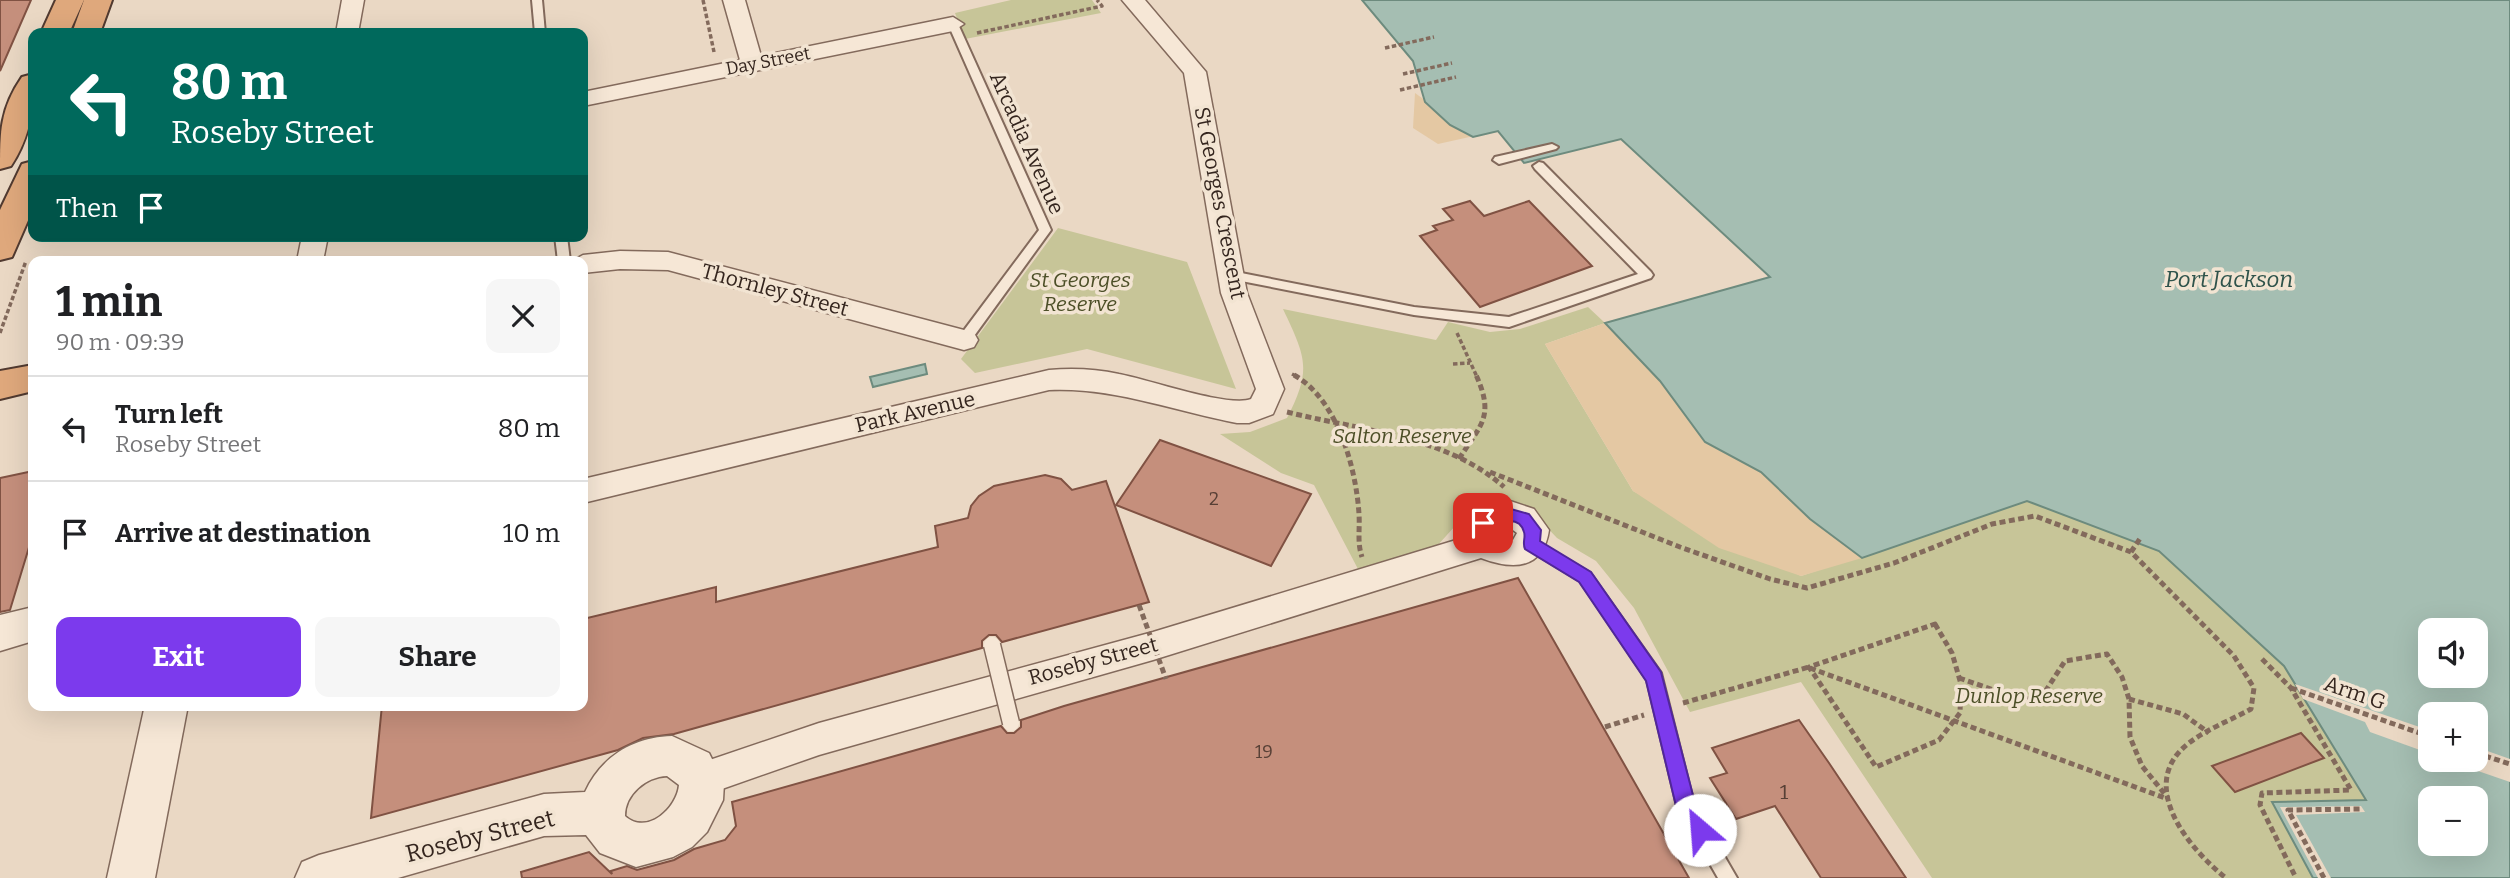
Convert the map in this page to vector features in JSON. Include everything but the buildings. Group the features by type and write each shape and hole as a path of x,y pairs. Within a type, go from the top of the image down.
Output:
{"highway":[{"path":"57,28 70,0"},
{"path":"88,28 98,0"},
{"path":"0,159 28,95"},
{"path":"15,248 17,204 28,181"},
{"path":"0,385 28,379"}],"street":[{"path":"348,28 353,0"},
{"path":"734,0 752,64"},
{"name":"St Georges Crescent","path":"1133,0 1195,72 1231,275 1270,389 1256,409"},
{"name":"Day Street","path":"588,98 953,24"},
{"name":"Thornley Street","path":"588,263 620,260 668,261 964,340"},
{"name":"Park Avenue","path":"588,490 1070,377 1112,381 1224,410 1256,409"},
{"path":"1507,512 1529,523 1533,530 1531,544 1519,554 1510,555 1492,550 1485,544 1480,529 1493,514 1507,512"},
{"name":"Roseby Street","path":"702,779 819,739 1153,646 1485,544"},
{"path":"0,633 28,625"},
{"path":"131,878 166,711"},
{"path":"655,748 685,760 696,768 702,779 700,801 688,822 658,850 619,840 605,826 602,813 605,797 625,771 655,748"},
{"name":"Roseby Street","path":"319,878 544,816 602,813"}],"lane":[{"path":"537,0 540,28"},
{"name":"Arcadia Avenue","path":"953,24 1045,230 964,340"},
{"path":"1499,160 1552,147"},
{"path":"1231,275 1449,316 1509,322 1647,275 1539,166"},
{"path":"1531,544 1585,577 1655,678 1686,806 1728,878"},
{"path":"992,645 1011,723"}],"path":[{"path":"703,0 714,53"},
{"path":"1097,0 1102,6"},
{"path":"1385,48 1434,37"},
{"path":"1403,74 1452,63"},
{"path":"1400,90 1456,77"},
{"path":"0,333 15,248"},
{"path":"1449,316 1484,393 1487,413 1459,459"},
{"path":"1454,364 1470,363"},
{"path":"1261,365 1298,376 1315,391 1334,425 1352,474 1359,513 1358,548 1373,580"},
{"path":"1256,409 1436,449 1680,547 1770,579 1807,589 1894,563 1992,524 2035,516 2131,552 2234,656 2254,688 2252,709 2187,744 2168,772 2168,808 2201,858 2226,878"},
{"path":"1490,472 1503,486 1507,512"},
{"path":"2131,552 2141,537"},
{"path":"1139,605 1166,679"},
{"path":"1605,727 1809,667 1935,624 1952,653 1959,678 1960,713 1939,740 1876,767 1809,667"},
{"path":"1959,678 2008,695 2039,701 2052,688 2055,673 2065,661 2108,654 2122,677 2129,699 2130,737 2134,747 2142,766 2168,799"},
{"path":"2262,659 2291,688 2351,790 2262,793 2260,806 2297,878"},
{"path":"1809,667 2168,799"},
{"name":"Arm G","path":"2291,688 2418,732"},
{"path":"2129,699 2183,714 2209,733"},
{"path":"2488,756 2510,764"},
{"path":"2324,878 2288,810 2360,809"}],"green space":[{"path":"1011,0 1092,0 1101,13 965,39 955,13"},
{"name":"St Georges Reserve","path":"1058,228 1187,262 1236,389 1087,349 975,373 961,359"},
{"name":"Dunlop Reserve","path":"1588,307 1605,323 1545,344 1633,491 1801,576 2027,501 2159,551 2284,666 2366,801 2272,803 2313,878 1932,878 1801,682 1690,712 1634,608 1596,561 1557,538 1538,518 1518,505 1493,503 1465,515 1437,546 1358,569 1314,485 1281,473 1220,434 1250,432 1287,418 1300,387 1303,364 1297,340 1283,309 1436,340 1448,322 1490,332 1520,329"}],"sand":[{"path":"1415,93 1474,136 1438,144 1413,128"},
{"path":"1605,323 1660,381 1705,442 1761,472 1810,519 1862,558 1801,576 1719,548 1633,491 1545,344"}],"water":[{"name":"Port Jackson","path":"1362,0 2510,0 2510,878 2313,878 2272,802 2366,800 2284,666 2159,551 2027,501 1862,558 1810,519 1761,472 1705,442 1660,381 1605,323 1770,277 1621,139 1524,163 1498,131 1473,137 1450,125 1425,102 1413,61"},
{"path":"925,364 927,374 873,387 870,377"}],"pier":[{"path":"2295,684 2418,727 2418,749 2370,732 2365,722 2303,699"},
{"path":"2488,751 2510,759 2510,782 2481,772 2488,772"},
{"path":"2361,806 2365,812 2296,815 2331,878 2318,878 2280,807"}],"route":[{"path":"1483,523 1493,514 1507,512 1523,518 1533,530 1534,538 1531,544 1585,577 1655,678 1686,806 1700,830"}],"park label":[{"name":"Salton Reserve","path":"1402,436"}]}
